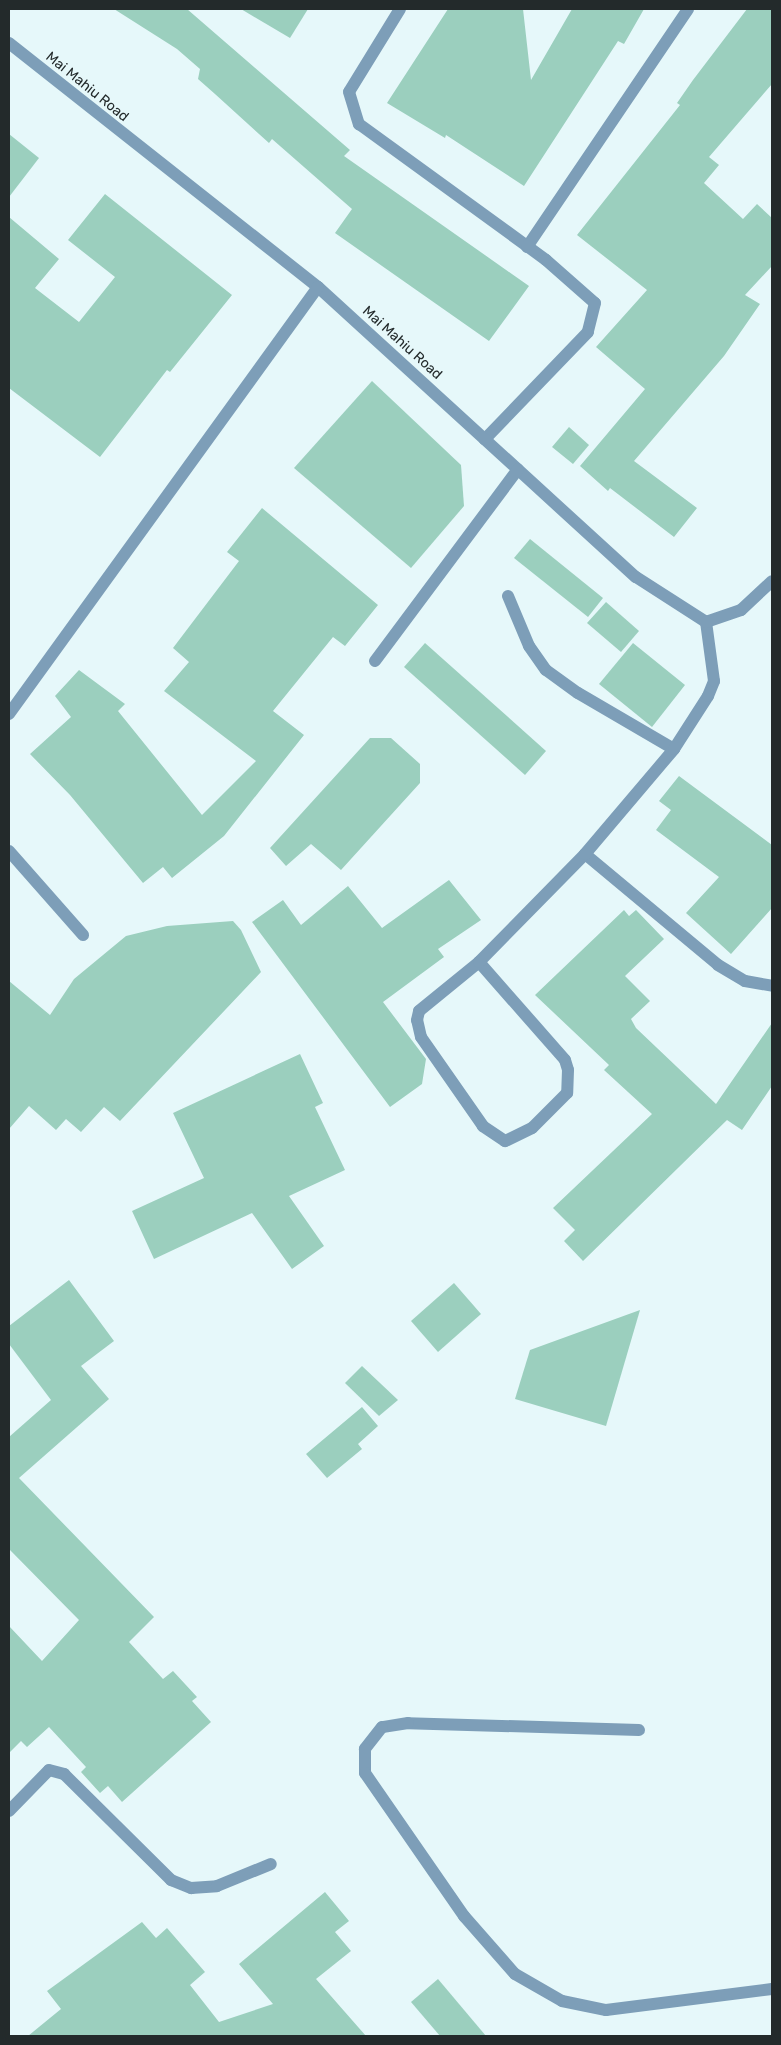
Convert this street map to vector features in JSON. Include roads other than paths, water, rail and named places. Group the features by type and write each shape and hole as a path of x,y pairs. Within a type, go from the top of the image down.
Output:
{"street":[{"path":"400,9 349,92 359,124 527,247 595,303 594,317 588,332 485,439"},
{"path":"527,247 688,9"},
{"name":"Mai Mahiu Road","path":"9,43 318,287 636,577 706,622"},
{"path":"9,714 318,287"},
{"path":"375,661 518,469"},
{"path":"479,962 565,1060 568,1070 567,1093 532,1128 505,1141 483,1126 418,1031 419,1011 479,962 585,854 674,749 708,696 714,681 706,622 741,610 772,581"},
{"path":"508,596 528,646 546,670 578,693 674,749"},
{"path":"9,851 82,935"},
{"path":"585,854 718,965 744,981 772,986"},
{"path":"639,1730 408,1722 382,1727 365,1749 365,1773 471,1924 515,1974 562,2001 606,2010 772,1989"},
{"path":"9,1810 49,1770 64,1774 171,1880 191,1888 217,1886 270,1864"}]}
